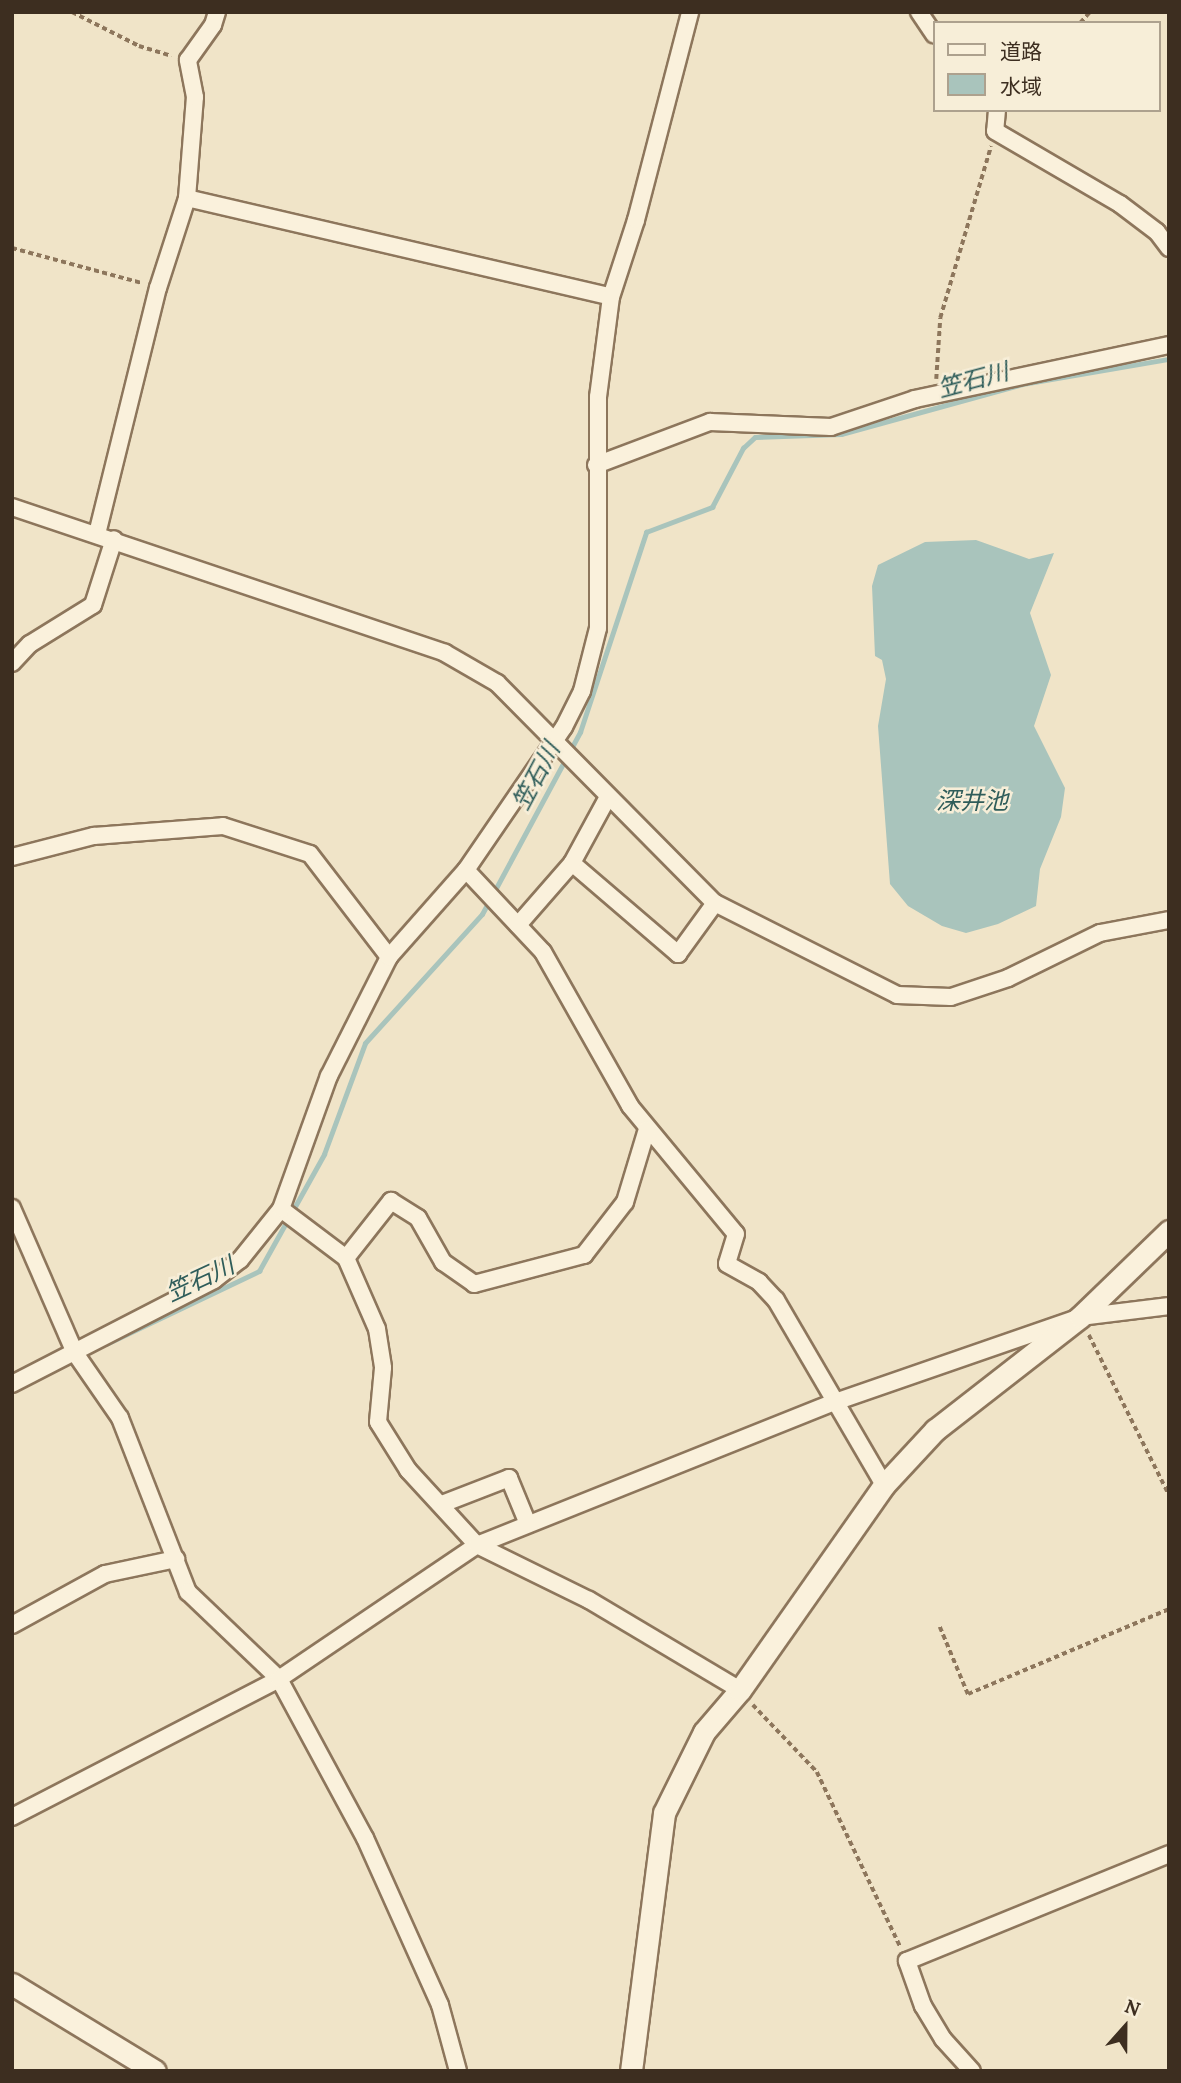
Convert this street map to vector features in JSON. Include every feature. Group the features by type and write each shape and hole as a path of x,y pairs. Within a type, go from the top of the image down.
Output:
{"street":[{"path":"97,534 158,288 187,198 195,97 188,60 213,25 217,12"},
{"path":"12,1384 214,1280 240,1260 281,1209 329,1076 390,957 466,870 553,743 583,691 598,628 598,397 611,297 640,208 690,12"},
{"path":"919,12 932,31"},
{"path":"998,112 995,131 1120,204 1157,232 1169,248"},
{"path":"187,198 611,297"},
{"path":"596,465 710,422 831,427 938,395 1169,345"},
{"path":"12,507 114,539 445,653 497,684 715,903 897,995 951,998 1008,978 1100,933 1169,920"},
{"path":"12,663 30,643 93,604 114,539"},
{"path":"518,925 572,863 608,797"},
{"path":"12,857 94,836 187,826 234,829 310,854 390,957"},
{"path":"572,863 678,954 715,903"},
{"path":"466,870 543,952 647,1129 736,1234 727,1264 759,1282 776,1300 884,1485"},
{"path":"346,1258 391,1201 418,1218 443,1262 474,1284 583,1255 625,1202 647,1129"},
{"path":"12,1208 75,1353 120,1418 188,1592 279,1679 398,1903 440,2005 458,2071"},
{"path":"281,1209 346,1258 377,1329 383,1368 378,1422 408,1470 477,1545 589,1600 740,1689"},
{"path":"631,2071 664,1813 689,1756 740,1689 884,1485 935,1430 1080,1317 1169,1231"},
{"path":"12,1817 279,1679 477,1545 835,1402 1080,1317 1169,1306"},
{"path":"442,1504 509,1478 528,1524"},
{"path":"12,1625 105,1574 176,1559"},
{"path":"972,2071 943,2039 923,2006 907,1961 1169,1854"},
{"path":"12,1984 155,2071"}],"path":[{"path":"72,12 139,47 188,60"},
{"path":"938,395 940,318 995,131"},
{"path":"12,248 158,288"},
{"path":"1080,1317 1169,1495"},
{"path":"940,1627 968,1694 1169,1609"},
{"path":"740,1689 787,1745 817,1772 907,1961"}],"water":[{"name":"深井池","path":"976,540 1029,559 1054,553 1030,613 1051,675 1034,726 1065,788 1061,817 1040,869 1036,906 998,924 966,933 942,926 908,906 890,884 878,726 886,679 882,660 875,656 872,586 878,565 925,542"}],"waterway":[{"name":"笠石川","path":"106,1344 259,1271 324,1154 365,1043 482,914 580,732 646,532 712,507 743,448 755,437 841,434 1022,384 1169,359"}]}
